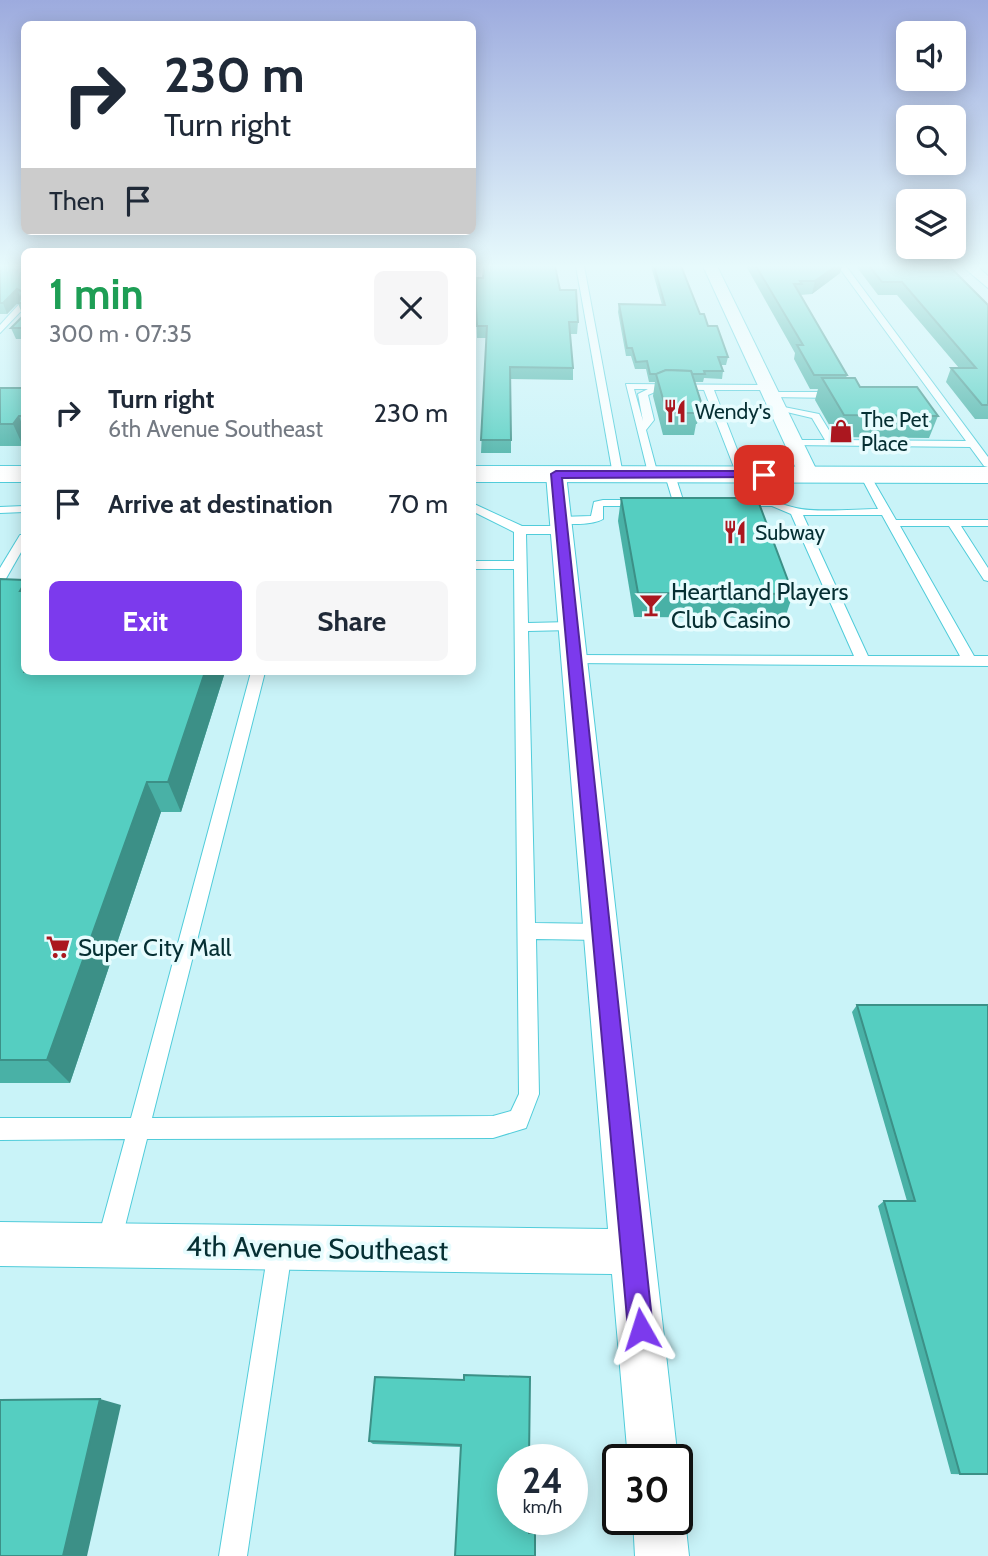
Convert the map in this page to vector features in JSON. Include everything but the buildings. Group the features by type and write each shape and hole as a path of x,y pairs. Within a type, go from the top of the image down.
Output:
{"highway":[{"path":"0,474 21,474"},
{"path":"476,474 988,475"}],"street":[{"path":"745,339 809,475"},
{"path":"556,474 651,1444"},
{"name":"4th Avenue Southeast","path":"0,1244 633,1252"},
{"path":"660,1535 662,1556"}],"lane":[{"path":"593,339 618,475"},
{"path":"895,339 988,464"},
{"path":"666,503 661,475 642,434 629,386 708,387 772,396 854,394"},
{"path":"708,387 742,475"},
{"path":"642,434 649,420 643,394 654,389 683,391 702,398 712,422 726,433"},
{"path":"923,394 936,394"},
{"path":"772,396 817,416 832,444"},
{"path":"794,443 973,444"},
{"path":"865,475 970,661"},
{"path":"476,508 520,530 597,519 598,504 603,503 705,503"},
{"path":"732,503 773,503 796,512 988,523"},
{"path":"0,509 21,509"},
{"path":"796,512 863,661"},
{"path":"953,523 988,577"},
{"path":"0,1129 493,1127 518,1120 529,1094 520,530"},
{"path":"4,582 21,545"},
{"path":"476,565 521,565"},
{"path":"522,627 573,643 863,661 988,661"},
{"path":"108,1245 257,675"},
{"path":"526,931 601,932"},
{"path":"233,1556 280,1248"}],"place":[{"name":"Wendy's","path":"675,411"},
{"name":"The Pet Place","path":"841,431"},
{"name":"Subway","path":"735,532"},
{"name":"Heartland Players Club Casino","path":"651,605"},
{"name":"Super City Mall","path":"58,947"}],"route":[{"path":"641,1329 556,474 764,475"}]}
